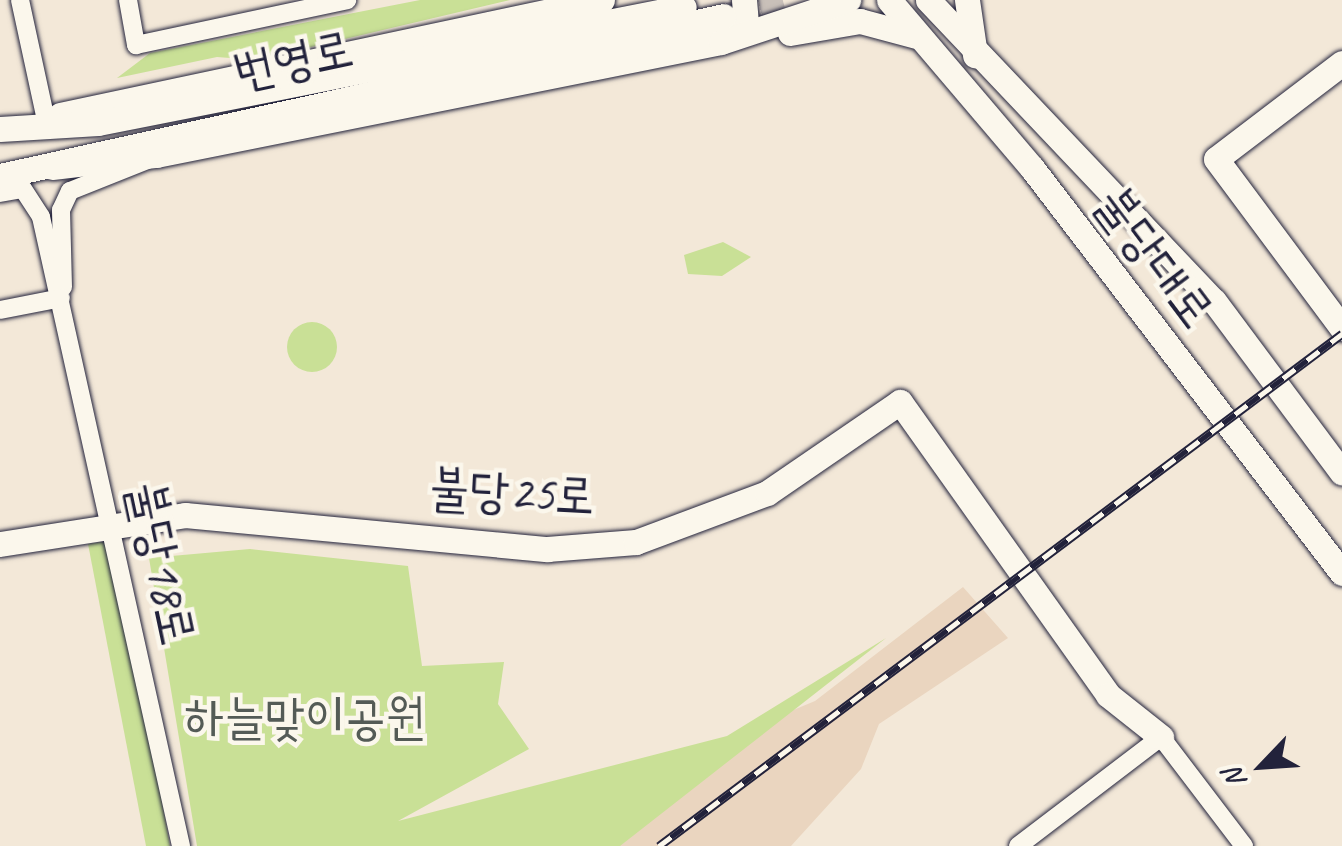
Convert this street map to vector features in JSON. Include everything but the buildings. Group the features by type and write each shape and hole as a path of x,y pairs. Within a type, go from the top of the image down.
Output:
{"main road":[{"path":"46,120 602,0"},
{"path":"721,42 848,0"},
{"name":"불당대로","path":"889,0 1048,188 1342,574"},
{"name":"불당대로","path":"928,0 975,55 1214,301 1342,473"},
{"path":"967,0 975,55"},
{"path":"721,42 746,23 729,5"},
{"name":"번영로","path":"0,129 46,120 98,123 729,5"},
{"name":"번영로","path":"0,176 52,166 104,146 729,5"},
{"path":"52,166 156,154 721,42 860,21 922,40"},
{"path":"1342,63 1216,159 1342,328"},
{"name":"불당25로","path":"0,544 113,522 250,516 547,550 636,542 768,494 900,402 950,470"},
{"path":"950,470 1108,695 1161,737"},
{"path":"950,470 1013,528 1161,737"}],"street":[{"path":"20,0 46,120"},
{"path":"128,0 136,45 321,2 347,0"},
{"path":"62,298 62,210 70,191 156,154"},
{"path":"0,193 35,197 62,298"},
{"path":"0,310 62,298"},
{"name":"불당18로","path":"62,298 182,846"},
{"path":"1018,846 1161,737 1244,846"}],"shaded area":[{"path":"963,587 1008,638 879,724 861,769 791,846 380,846 611,786 815,701"}],"green space":[{"path":"420,0 510,0 256,60 217,57 117,78 150,53"},
{"path":"723,242 751,257 722,276 688,274 684,255"},
{"path":"312,322 330,329 337,347 330,365 312,372 294,365 287,347 294,329"},
{"path":"107,541 116,547 170,846 146,846 88,544"},
{"name":"하늘맞이공원","path":"250,549 408,566 422,666 504,662 498,704 529,749 398,821 727,736 886,638 620,846 197,846 149,558"}],"tunnel":[{"path":"724,16 783,0"}],"railway":[{"path":"659,846 1342,334"}]}
